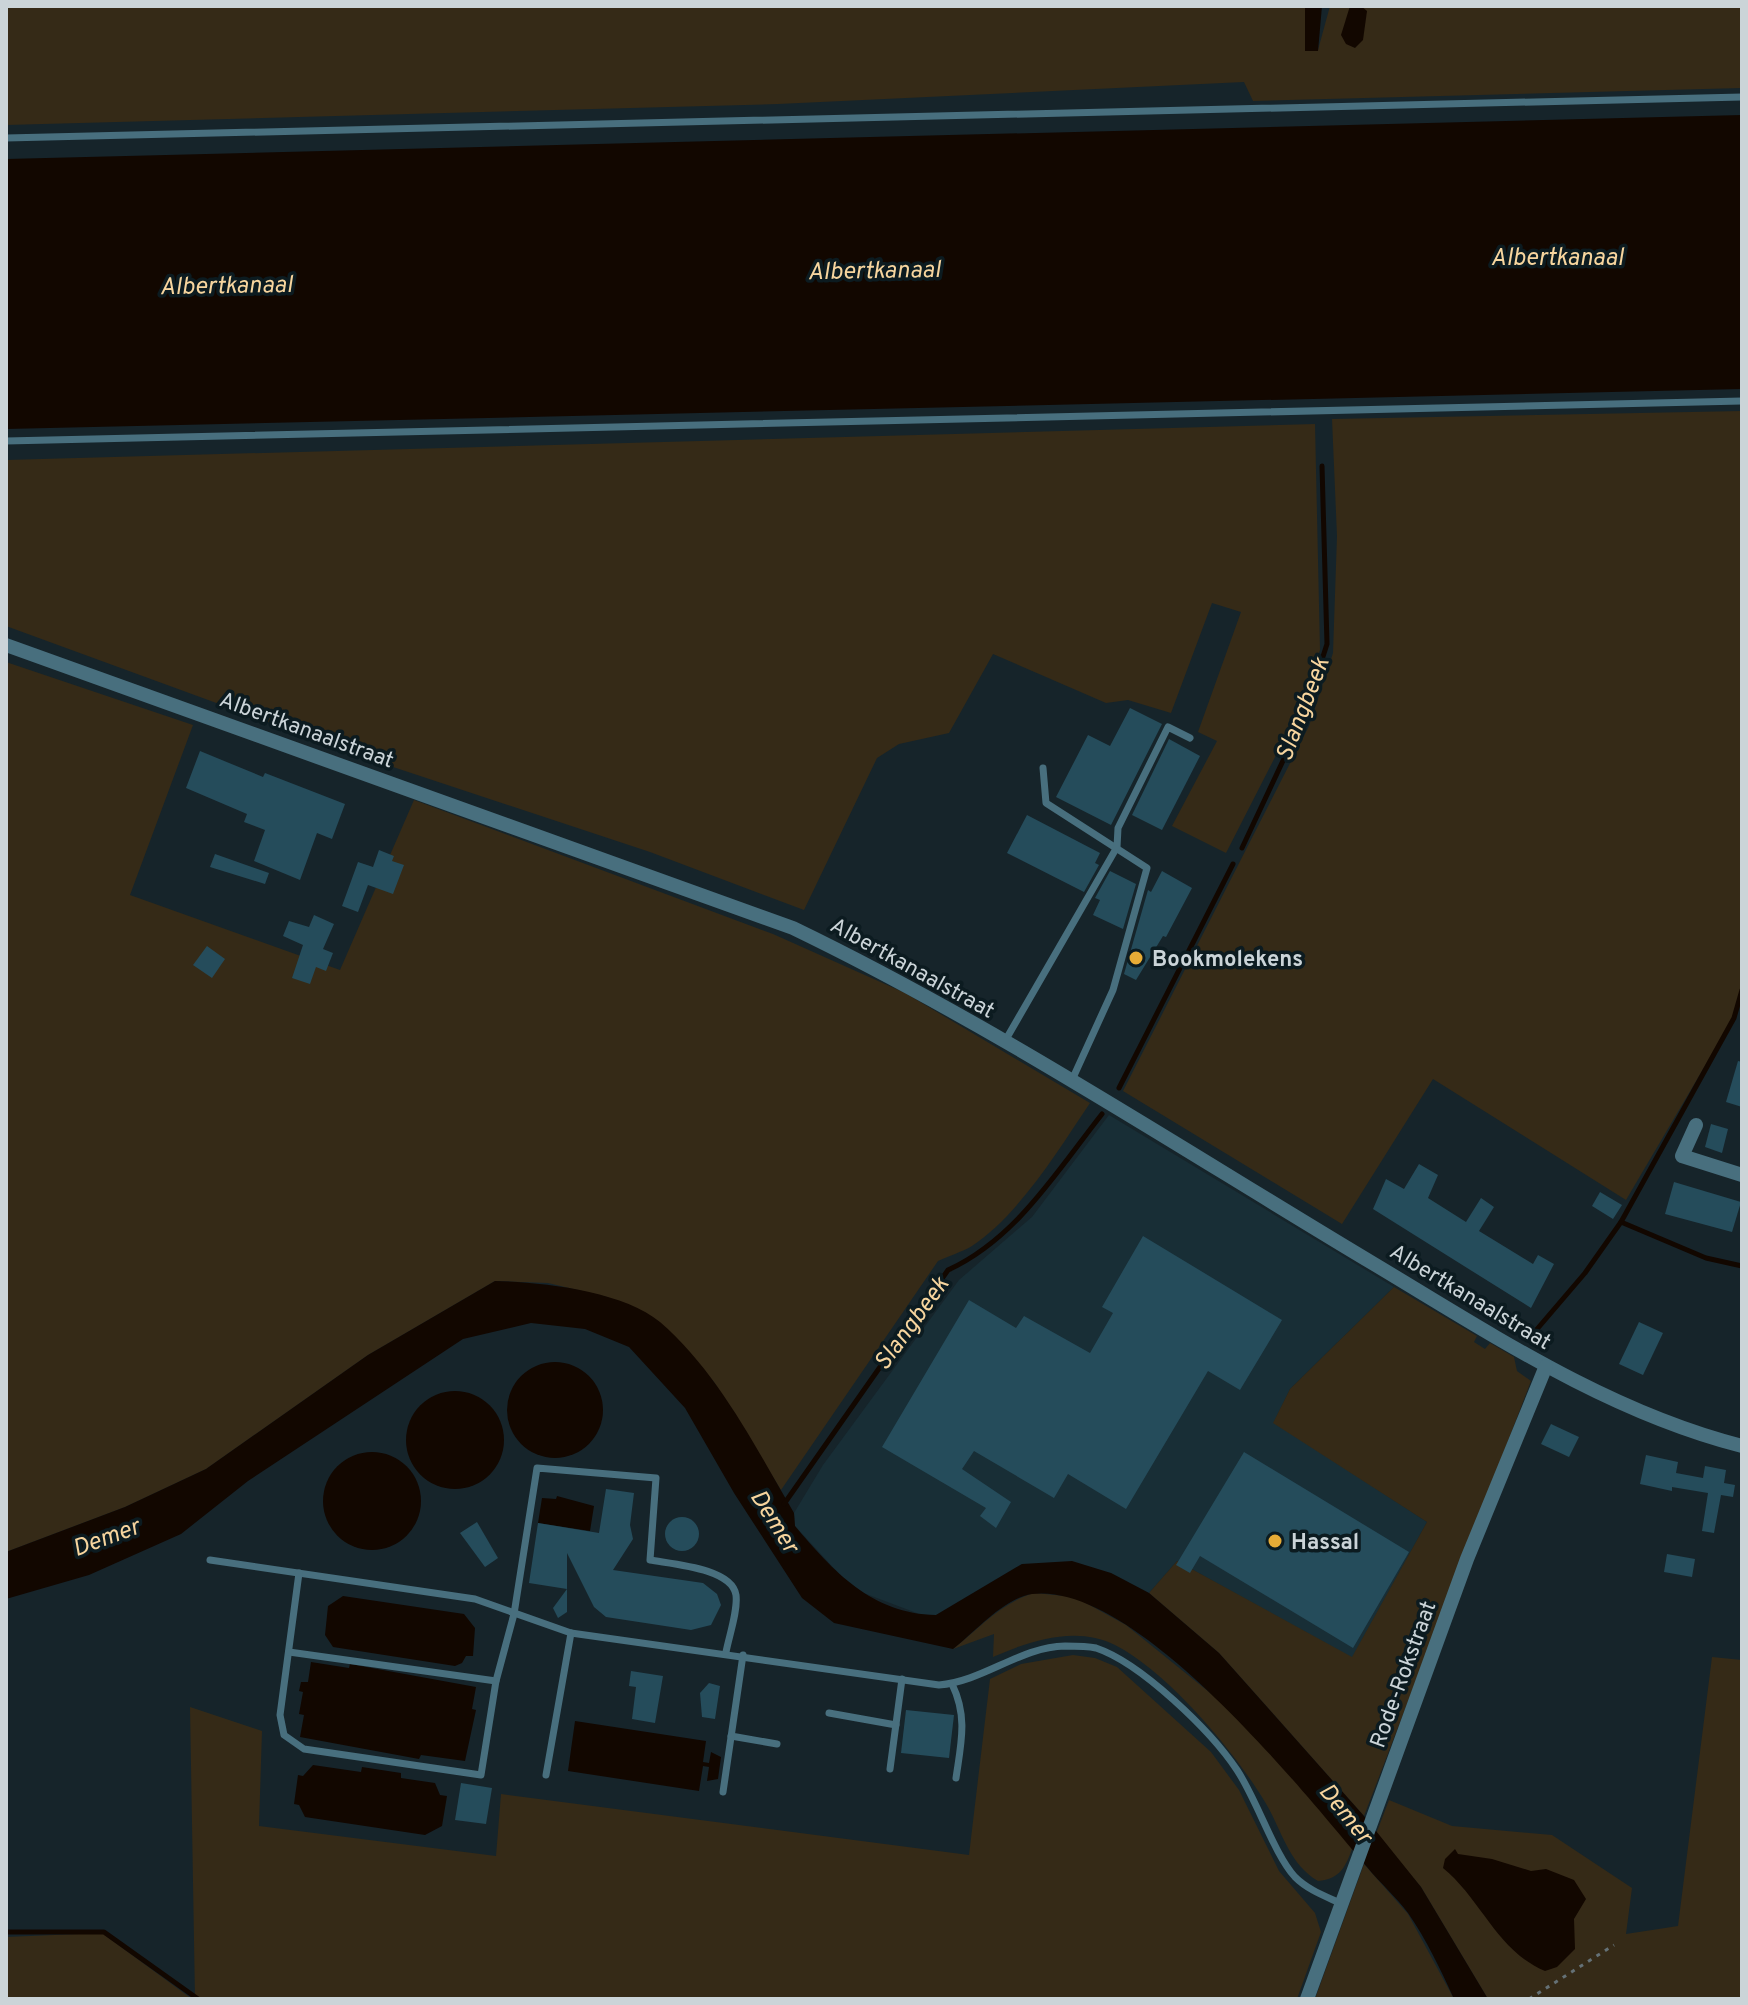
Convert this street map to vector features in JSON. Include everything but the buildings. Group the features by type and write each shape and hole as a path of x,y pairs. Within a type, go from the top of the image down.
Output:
{"street":[{"name":"Albertkanaalstraat","path":"6,645 793,928 872,966 1546,1366 1702,1436 1742,1446"},
{"path":"1696,1125 1682,1156 1742,1175"},
{"name":"Rode-Rokstraat","path":"1307,1999 1467,1559 1546,1366"}],"lane":[{"path":"6,138 1742,97"},
{"path":"6,441 1742,401"},
{"path":"1004,1043 1117,847 1118,828 1168,727 1190,738"},
{"path":"1043,768 1046,803 1147,868 1113,990 1071,1082"},
{"path":"299,1573 280,1715 284,1735 304,1749 481,1775 496,1681 514,1614 537,1468 656,1478 650,1560 712,1572 729,1582 736,1595 726,1652"},
{"path":"210,1560 475,1599 571,1633 952,1684 974,1679 1036,1651 1063,1646 1094,1648 1126,1663 1191,1719 1235,1766 1259,1804 1294,1876 1313,1891 1342,1904"},
{"path":"546,1775 571,1633"},
{"path":"289,1652 496,1681"},
{"path":"723,1792 743,1655"},
{"path":"890,1769 902,1679"},
{"path":"952,1684 962,1705 964,1727 956,1778"},
{"path":"829,1713 896,1725"},
{"path":"731,1736 777,1744"}],"path":[{"path":"1531,1998 1614,1945"}],"shaded area":[{"path":"6,6 1305,6 1306,51 1318,50 1330,6 1742,6 1742,88 1253,101 1244,82 778,104 6,125"},
{"path":"1742,411 1742,1003 1626,1200 1433,1079 1342,1224 1123,1091 1309,726 1333,653 1337,536 1332,419"},
{"path":"1315,424 1320,650 1295,718 1226,853 1172,826 1217,741 1198,732 1241,612 1212,603 1171,713 1128,700 1106,703 993,654 949,733 899,744 877,758 804,910 650,852 378,762 6,626 6,460"},
{"path":"6,662 193,725 130,895 340,970 414,800 773,934 905,993 1090,1103 1037,1180 1006,1217 972,1246 938,1261 781,1490 714,1382 658,1321 607,1297 548,1283 495,1281 368,1355 206,1469 125,1507 6,1552"},
{"path":"1109,1115 1394,1287 1290,1389 1274,1422 1427,1522 1352,1658 1177,1561 1149,1593 1111,1573 1022,1564 936,1615 922,1615 853,1589 795,1526 794,1513 823,1465 959,1280 1032,1217"},
{"path":"1394,1287 1477,1336 1474,1342 1485,1349 1490,1343 1514,1357 1517,1371 1531,1381 1364,1816 1219,1653 1149,1593 1177,1561 1352,1657 1427,1522 1273,1423 1290,1389"},
{"path":"1035,1593 1075,1597 1126,1625 1235,1713 1353,1846 1342,1870 1332,1878 1318,1881 1308,1874 1299,1865 1252,1782 1218,1737 1157,1674 1115,1645 1085,1636 1069,1636 1037,1641 993,1657 994,1634 953,1649 1012,1602"},
{"path":"1073,1655 1095,1658 1117,1667 1211,1752 1239,1790 1279,1871 1315,1913 1321,1932 1297,1999 195,1999 190,1707 262,1731 259,1826 496,1856 501,1794 969,1855 990,1679 1021,1664"},
{"path":"1712,1657 1742,1660 1742,1999 1488,1999 1421,1887 1376,1834 1389,1800 1452,1826 1552,1835 1632,1888 1626,1934 1678,1926"},
{"path":"1364,1864 1408,1914 1454,1999 1315,1999"},
{"path":"102,1933 192,1999 6,1999 6,1937"}],"water":[{"path":"1305,6 1322,6 1318,51 1305,51"},
{"path":"1350,6 1361,6 1367,11 1363,40 1355,48 1346,44 1341,35"},
{"name":"Albertkanaal","path":"1742,115 1742,389 6,429 6,159"},
{"name":"Demer","path":"495,1281 581,1290 625,1303 660,1322 718,1387 794,1513 795,1526 839,1574 873,1598 913,1613 936,1615 1022,1564 1072,1561 1111,1573 1149,1593 1219,1653 1364,1816 1421,1887 1488,1999 1454,1999 1408,1913 1303,1792 1216,1698 1168,1655 1120,1621 1074,1599 1032,1594 1000,1609 953,1649 834,1623 802,1598 734,1493 685,1408 629,1347 585,1329 531,1323 463,1339 248,1481 181,1534 89,1575 6,1599 6,1552 125,1507 206,1469 368,1355"},
{"path":"555,1362 573,1365 589,1376 600,1392 603,1410 600,1428 589,1444 573,1455 555,1458 537,1455 521,1444 510,1428 507,1410 510,1392 521,1376 537,1365"},
{"path":"455,1391 474,1395 490,1405 500,1421 504,1440 500,1459 490,1475 474,1485 455,1489 436,1485 420,1475 410,1459 406,1440 410,1421 420,1405 436,1395"},
{"path":"372,1452 391,1455 407,1466 418,1482 421,1501 418,1520 407,1536 391,1547 372,1550 353,1547 337,1536 326,1520 323,1501 326,1482 337,1466 353,1455"},
{"path":"557,1496 594,1506 590,1531 538,1523 542,1498 556,1499"},
{"path":"343,1596 464,1614 475,1628 473,1656 466,1656 462,1663 455,1666 333,1647 325,1635 328,1606"},
{"path":"311,1662 349,1668 350,1664 476,1687 472,1709 476,1710 465,1761 421,1755 419,1759 300,1737 304,1715 299,1714 303,1692 299,1691 301,1682 308,1682"},
{"path":"575,1721 706,1741 703,1762 709,1763 711,1752 721,1757 718,1779 707,1781 709,1767 703,1766 699,1791 568,1771"},
{"path":"313,1765 361,1772 362,1767 401,1773 401,1778 435,1783 440,1795 447,1796 442,1826 425,1835 305,1817 299,1805 294,1804 298,1775 303,1776"},
{"path":"1455,1849 1458,1854 1492,1859 1531,1871 1546,1869 1574,1880 1586,1899 1574,1919 1575,1949 1557,1967 1545,1971 1514,1951 1443,1868 1445,1859"}],"waterway":[{"name":"Slangbeek","path":"1242,848 1304,716 1327,644 1322,466"},
{"name":"Slangbeek","path":"1119,1088 1233,864"},
{"path":"1532,1335 1585,1273 1621,1222 1734,1018 1742,990"},
{"name":"Slangbeek","path":"784,1504 948,1270 972,1257 1015,1222 1102,1114"},
{"path":"1621,1222 1706,1258 1742,1266"},
{"path":"6,1932 104,1932 198,1999"}],"place":[{"name":"Bookmolekens","path":"1136,958"},
{"name":"Hassal","path":"1275,1541"}]}
